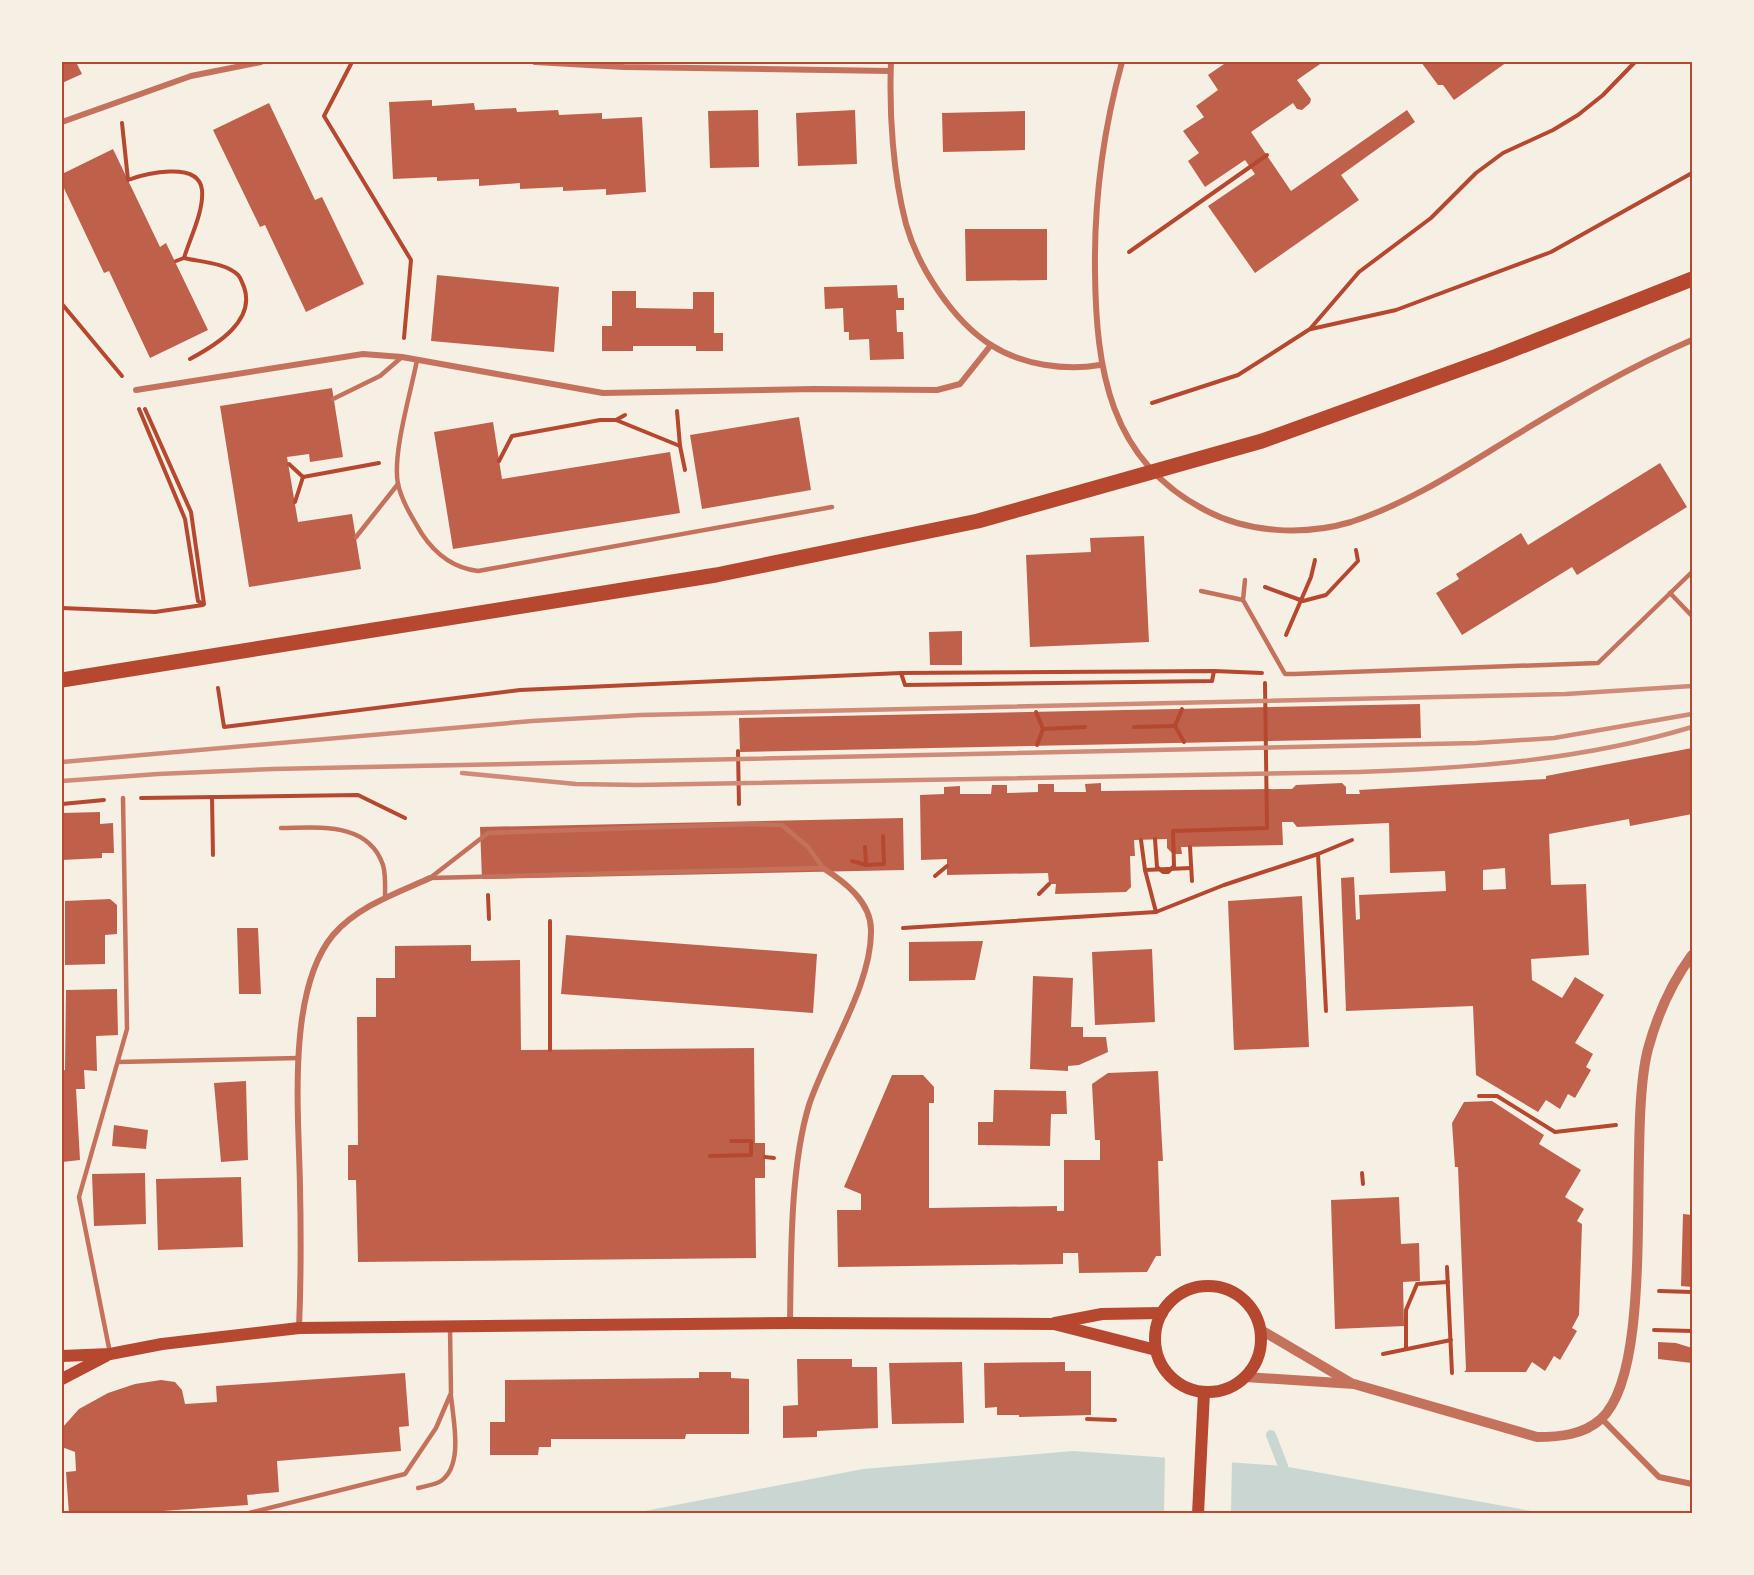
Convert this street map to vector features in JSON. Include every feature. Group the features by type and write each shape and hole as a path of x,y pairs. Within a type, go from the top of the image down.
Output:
{"main road":[{"path":"62,680 716,575 978,521 1262,441 1497,356 1692,279"},
{"path":"1204,1286 1230,1290 1250,1306 1261,1330 1258,1356 1245,1377 1226,1390 1204,1392 1177,1382 1163,1368 1156,1350 1156,1331 1162,1313 1176,1297 1204,1286"},
{"path":"62,1356 110,1354 162,1344 299,1329 790,1323 1054,1324 1102,1314 1162,1313"},
{"path":"1054,1324 1156,1350"},
{"path":"62,1379 110,1354"},
{"path":"1198,1514 1200,1425 1204,1392"}],"street":[{"path":"62,122 191,76 261,62"},
{"path":"535,62 624,67 890,71"},
{"path":"891,62 897,179 907,226 929,279 967,325 991,345 1033,362 1078,369 1100,366"},
{"path":"1122,62 1102,146 1095,214 1095,305 1100,366 1121,424 1136,451 1157,476 1190,502 1219,518 1249,527 1290,530 1348,522 1407,499 1580,396 1692,340"},
{"path":"136,390 363,354 402,357 603,393 937,390 960,384 991,345"},
{"path":"790,1323 791,1239 799,1163 809,1107 866,969 871,928 868,911 857,896 823,868"},
{"path":"299,1329 299,1058 305,998 310,975 320,954 348,920 385,898 430,878"},
{"path":"1245,1377 1354,1384 1538,1437 1565,1436 1584,1430 1602,1419 1613,1403 1623,1381 1634,1323 1639,1134 1647,1050 1679,973 1692,955"},
{"path":"1261,1330 1354,1384"},
{"path":"1602,1419 1659,1477 1692,1484"}],"lane":[{"path":"333,399 380,376 402,357"},
{"path":"417,360 397,460 398,484 410,514 430,547 449,563 466,570 478,571 832,507"},
{"path":"356,537 398,484"},
{"path":"1245,580 1243,600 1285,674 1294,674 1598,663 1692,572"},
{"path":"1201,591 1243,600"},
{"path":"1670,593 1692,616"},
{"path":"110,1354 79,1197 128,1029 123,798"},
{"path":"430,878 488,833 739,824 782,825 808,847 823,868"},
{"path":"281,828 335,828 356,834 374,847 384,867 385,898"},
{"path":"430,878 823,868"},
{"path":"118,1062 299,1058"},
{"path":"418,1488 440,1482 450,1471 454,1452 450,1327"},
{"path":"245,1514 405,1474 436,1428 451,1393"}],"path":[{"path":"352,62 324,116 411,260 402,357"},
{"path":"1152,403 1238,375 1310,329 1359,273 1431,218 1476,173 1503,153 1578,116 1603,95 1635,62"},
{"path":"122,116 128,180 150,172 174,171 195,178 202,186 202,197 184,258"},
{"path":"1128,252 1267,155"},
{"path":"1310,329 1396,310 1551,252 1692,173"},
{"path":"176,261 184,258 225,267 239,276 248,298 243,320 207,350 185,361"},
{"path":"62,304 106,360 136,390"},
{"path":"616,420 661,392"},
{"path":"144,406 191,512 204,604 198,601 185,519 139,409 144,406"},
{"path":"677,413 685,470"},
{"path":"499,461 512,436 600,420 616,420 680,446"},
{"path":"303,477 397,460"},
{"path":"289,464 303,477"},
{"path":"295,502 303,477"},
{"path":"1245,580 1303,601 1326,595 1358,561 1356,550"},
{"path":"1311,577 1315,560"},
{"path":"62,608 155,612 204,604"},
{"path":"902,673 905,685 1212,681 1214,670"},
{"path":"218,688 224,726 520,690 902,673 1214,670 1254,673"},
{"path":"1175,726 1182,709"},
{"path":"1036,712 1043,729 1037,745"},
{"path":"1134,727 1175,726"},
{"path":"1175,726 1184,742"},
{"path":"1043,729 1084,727"},
{"path":"738,751 739,824"},
{"path":"62,804 123,798 358,795 405,818"},
{"path":"212,797 213,855"},
{"path":"1155,839 1157,867 1163,872 1168,872 1174,867 1172,831 1267,828 1266,797"},
{"path":"865,847 866,865 884,864 883,836"},
{"path":"1141,840 1145,870 1156,912"},
{"path":"903,928 1156,912 1224,885 1318,854 1352,840"},
{"path":"1190,847 1192,881"},
{"path":"1318,854 1326,1011"},
{"path":"935,876 947,866"},
{"path":"1145,870 1191,868"},
{"path":"1038,894 1049,884"},
{"path":"549,921 550,1050"},
{"path":"1479,1096 1497,1096 1555,1132 1616,1125"},
{"path":"710,1156 751,1155 751,1141 731,1142"},
{"path":"765,1157 774,1158"},
{"path":"1362,1173 1363,1184"},
{"path":"1447,1267 1452,1373"},
{"path":"1406,1349 1406,1310 1417,1284 1448,1282"},
{"path":"1655,1291 1692,1293"},
{"path":"1654,1330 1692,1331"},
{"path":"1383,1354 1451,1340"},
{"path":"1087,1419 1115,1420"}],"shaded area":[{"path":"1073,1451 1283,1466 1542,1513 629,1514 863,1469"}],"pier":[{"path":"1165,1455 1232,1459 1231,1514 1164,1513"}],"building":[{"path":"62,62 76,62 82,74 62,83"},
{"path":"1227,62 1323,62 1297,80 1311,99 1310,103 1302,110 1297,109 1293,103 1251,132 1291,191 1407,110 1415,122 1341,175 1359,200 1255,273 1208,206 1255,174 1245,160 1205,187 1188,161 1199,153 1183,131 1204,117 1196,106 1218,90 1208,75"},
{"path":"1421,62 1507,62 1454,100 1443,85 1438,85"},
{"path":"432,100 432,106 474,103 475,110 516,108 517,112 558,110 559,115 602,113 602,119 642,117 646,192 606,195 606,189 563,191 563,187 520,189 520,183 479,186 479,179 437,181 437,177 393,179 389,102"},
{"path":"269,103 315,200 322,197 364,284 306,312 265,225 260,227 213,130"},
{"path":"758,110 759,167 710,168 708,111"},
{"path":"855,110 857,164 798,166 796,113"},
{"path":"1025,111 1025,150 943,152 942,113"},
{"path":"113,149 160,247 166,243 208,330 150,358 109,271 104,273 62,184 62,174"},
{"path":"965,229 1047,229 1047,280 966,281"},
{"path":"437,275 559,287 554,352 431,341"},
{"path":"897,285 898,298 904,298 904,310 896,310 897,332 903,332 904,359 870,360 869,339 849,340 849,332 844,332 843,308 825,309 824,287"},
{"path":"612,291 636,291 636,308 693,309 693,292 714,292 714,333 723,333 723,351 696,351 696,346 633,346 633,351 602,351 602,326 612,326"},
{"path":"332,388 343,457 310,462 309,454 287,457 298,522 352,514 361,569 249,587 220,406"},
{"path":"799,417 811,490 702,509 690,435"},
{"path":"493,422 502,479 670,452 680,513 453,549 434,432"},
{"path":"1660,463 1687,507 1577,575 1572,567 1462,635 1436,593 1459,579 1456,574 1521,533 1528,545"},
{"path":"1144,536 1149,642 1030,647 1026,555 1091,552 1090,538"},
{"path":"962,631 962,665 930,665 929,632"},
{"path":"1420,704 1421,738 740,752 739,718"},
{"path":"1692,748 1692,814 1630,826 1629,819 1549,834 1551,885 1586,884 1589,955 1531,959 1532,980 1562,998 1575,977 1604,995 1575,1043 1593,1054 1586,1067 1591,1070 1575,1098 1568,1094 1560,1109 1546,1100 1538,1112 1476,1075 1473,1006 1346,1011 1341,878 1354,877 1356,920 1360,919 1359,895 1446,891 1445,871 1390,873 1389,823 1297,827 1293,822 1282,822 1283,845 1181,847 1182,854 1173,854 1167,848 1167,839 1134,840 1135,856 1130,856 1131,887 1126,892 1055,894 1056,884 1049,884 1048,873 947,875 947,859 921,860 920,795 944,794 944,787 960,786 960,794 991,794 992,785 1007,785 1007,793 1038,792 1038,784 1054,784 1054,792 1086,792 1085,784 1101,783 1101,791 1292,789 1296,785 1342,783 1346,787 1346,794 1360,794 1359,790 1546,779 1546,776","holes":["1505,868 1506,889 1483,890 1483,870"]},
{"path":"100,812 100,824 113,823 114,853 102,853 102,858 62,860 62,813"},
{"path":"903,818 904,870 482,879 480,827"},
{"path":"1302,896 1309,1047 1234,1050 1228,901"},
{"path":"110,899 117,905 117,934 105,935 105,964 65,965 65,901"},
{"path":"237,928 258,928 261,994 239,994"},
{"path":"566,935 817,954 813,1013 561,994"},
{"path":"983,941 975,980 909,981 909,942"},
{"path":"471,945 471,961 520,960 521,1050 754,1048 755,1143 765,1143 765,1178 755,1178 756,1258 358,1262 356,1180 348,1180 348,1145 358,1145 357,1017 376,1017 376,978 395,978 395,946"},
{"path":"1152,949 1155,1022 1095,1025 1092,952"},
{"path":"1033,976 1073,978 1071,1027 1083,1027 1083,1037 1106,1037 1108,1052 1079,1065 1068,1066 1068,1071 1030,1069"},
{"path":"117,989 118,1035 96,1036 97,1071 84,1070 85,1089 76,1089 80,1160 62,1162 62,1070 65,1070 66,990"},
{"path":"1158,1071 1163,1161 1158,1161 1161,1256 1156,1256 1147,1272 1079,1273 1078,1253 1063,1253 1063,1264 838,1267 837,1210 861,1210 861,1194 844,1187 892,1075 923,1075 934,1087 934,1103 929,1103 929,1208 1057,1206 1057,1211 1064,1211 1064,1160 1100,1160 1100,1140 1095,1140 1092,1084 1108,1073"},
{"path":"246,1081 248,1160 221,1162 214,1083"},
{"path":"994,1090 1066,1091 1067,1114 1051,1114 1050,1146 978,1145 978,1122 993,1122"},
{"path":"1492,1101 1544,1135 1539,1144 1581,1170 1565,1197 1584,1209 1577,1221 1582,1224 1579,1315 1572,1328 1577,1331 1560,1360 1554,1356 1545,1371 1532,1362 1526,1372 1464,1372 1466,1370 1458,1167 1455,1167 1452,1123 1464,1102"},
{"path":"114,1125 148,1130 146,1149 112,1146"},
{"path":"145,1173 146,1224 94,1226 92,1174"},
{"path":"241,1177 243,1247 158,1250 156,1179"},
{"path":"1399,1197 1401,1244 1419,1243 1420,1281 1403,1282 1404,1326 1335,1329 1331,1200"},
{"path":"1683,1214 1692,1215 1692,1287 1681,1286"},
{"path":"1658,1342 1676,1343 1692,1348 1692,1363 1658,1359"},
{"path":"797,1359 852,1359 852,1367 877,1367 878,1428 817,1431 817,1437 783,1438 783,1406 798,1405"},
{"path":"962,1362 964,1423 892,1424 889,1363"},
{"path":"1065,1362 1065,1371 1091,1371 1091,1415 1019,1417 1019,1415 997,1415 997,1407 985,1408 984,1363"},
{"path":"699,1372 731,1372 731,1378 749,1379 749,1434 686,1434 685,1439 551,1439 551,1447 539,1447 538,1455 490,1455 490,1422 505,1422 505,1380 699,1378"},
{"path":"405,1373 409,1426 399,1427 401,1451 277,1461 279,1492 247,1495 248,1505 163,1511 163,1514 69,1514 66,1472 76,1471 75,1452 62,1447 62,1428 79,1409 108,1393 135,1384 161,1380 175,1382 182,1390 185,1404 217,1402 216,1386"}],"waterway":[{"path":"1271,1435 1283,1466 1281,1480"}],"railway":[{"path":"62,762 532,721 640,715 1566,694 1692,686"},
{"path":"62,781 273,769 1476,743 1554,738 1692,714"},
{"path":"462,773 576,784 638,785 1359,772 1485,765 1569,755 1692,727"}]}
